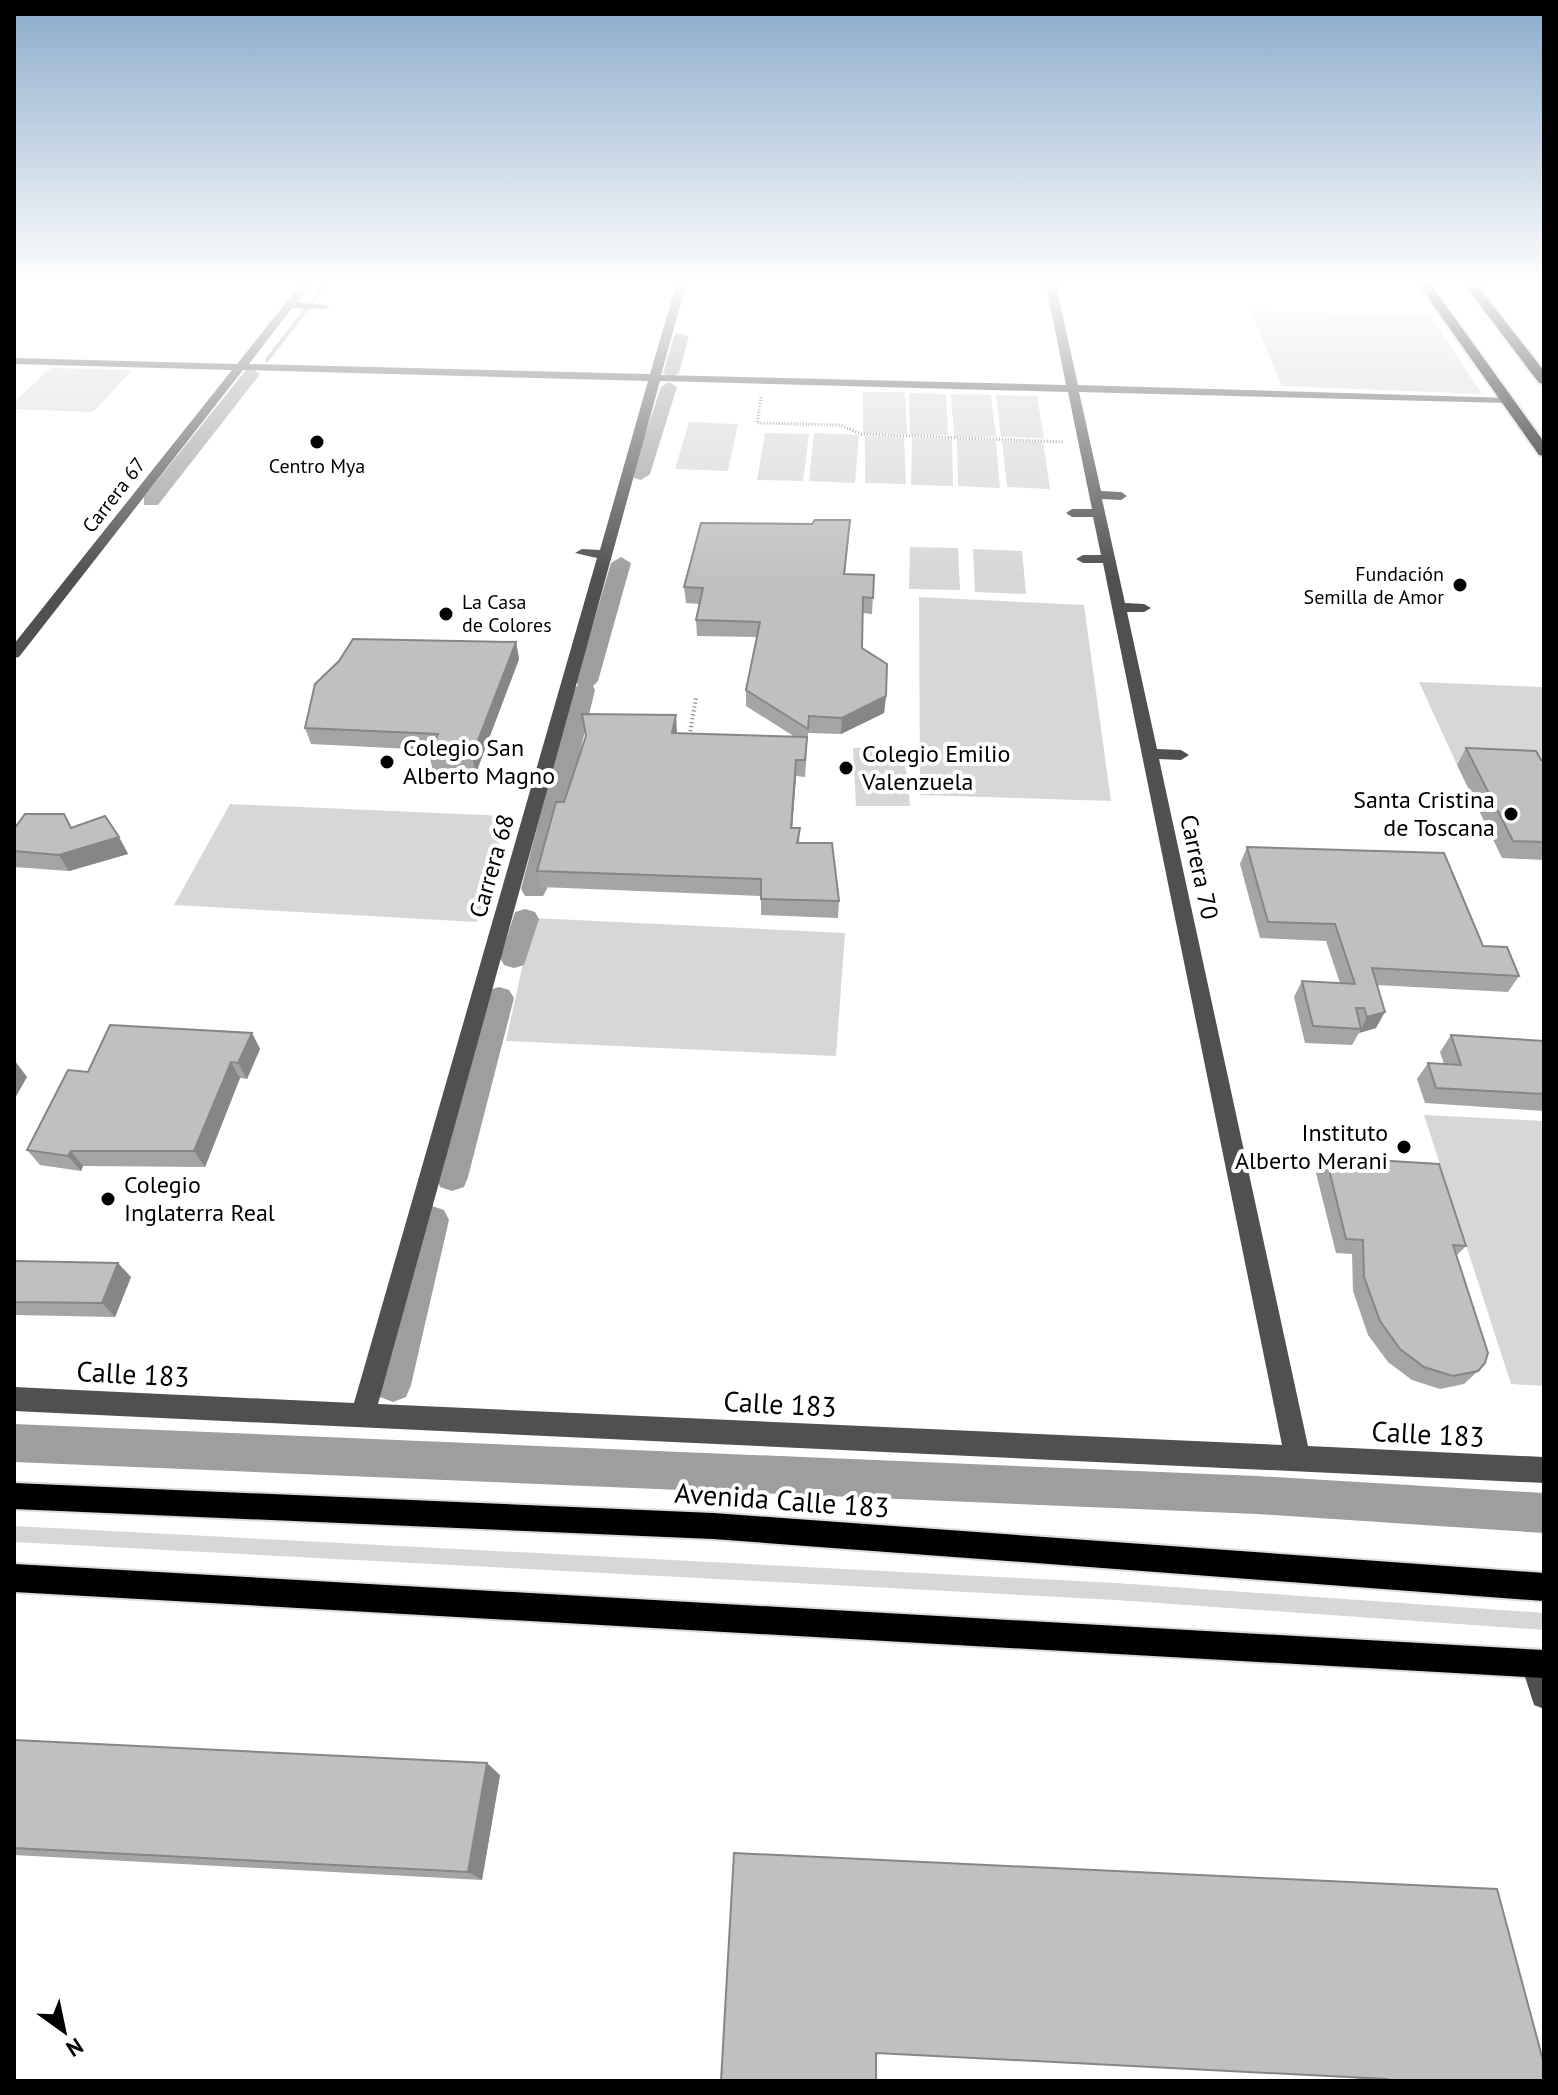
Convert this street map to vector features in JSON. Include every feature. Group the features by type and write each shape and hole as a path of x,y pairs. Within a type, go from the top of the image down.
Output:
{"highway":[{"path":"1495,383 1544,452"}],"main road":[{"name":"Avenida Calle 183","path":"14,1496 713,1526 1544,1587"},
{"path":"14,1578 1303,1648 1540,1664"}],"street":[{"name":"Carrera 67","path":"14,654 228,383"},
{"name":"Carrera 68","path":"363,1415 605,555 633,424 651,383"},
{"path":"875,383 1507,400"},
{"name":"Carrera 70","path":"1074,383 1298,1459"},
{"path":"1072,513 1121,496"},
{"path":"582,553 605,555"},
{"path":"1083,559 1110,559"},
{"path":"1120,607 1144,608"},
{"path":"1151,754 1181,755"},
{"name":"Calle 183","path":"14,1399 1544,1470"},
{"path":"1540,1664 1544,1695"}],"path":[{"path":"769,383 760,400 757,423 840,425 861,434 1064,442"},
{"path":"688,742 696,698"}],"shaded area":[{"path":"35,383 120,383 93,412 14,409 14,402"},
{"path":"1281,383 1474,383 1482,394 1282,386"},
{"path":"863,392 905,392 907,434 863,433"},
{"path":"909,393 946,394 948,435 910,435"},
{"path":"951,394 991,395 996,437 954,437"},
{"path":"996,395 1037,396 1044,438 1001,437"},
{"path":"689,422 738,424 728,471 675,469"},
{"path":"765,433 809,434 803,481 757,480"},
{"path":"814,433 859,435 855,483 809,481"},
{"path":"865,436 904,437 906,484 865,483"},
{"path":"912,438 952,439 953,486 911,485"},
{"path":"957,439 996,441 1000,488 958,486"},
{"path":"1002,441 1043,442 1050,489 1007,487"},
{"path":"910,547 958,548 960,590 909,589"},
{"path":"973,549 1022,551 1026,594 975,592"},
{"path":"919,597 1084,605 1111,801 920,795"},
{"path":"1419,682 1544,687 1544,768 1457,765"},
{"path":"904,747 910,806 856,806 853,748"},
{"path":"230,804 507,816 477,922 174,905"},
{"path":"533,918 845,933 836,1056 506,1041"},
{"path":"1424,1115 1544,1121 1544,1386 1511,1384"},
{"path":"14,1526 1116,1583 1544,1613 1544,1630 1116,1600 14,1542"}],"building":[{"path":"815,520 850,520 844,574 874,575 873,598 863,597 862,648 887,664 886,696 842,718 809,716 808,729 746,690 760,622 696,620 703,588 684,587 701,523 812,524"},
{"path":"353,639 516,642 472,756 429,754 438,734 305,728 315,684 339,661"},
{"path":"582,714 676,715 672,733 807,737 805,760 796,760 791,828 800,828 797,843 832,843 839,901 761,899 761,879 537,871 556,802 564,802 586,736"},
{"path":"1466,748 1536,751 1544,760 1544,842 1513,841"},
{"path":"25,814 64,814 71,828 105,816 119,837 59,855 14,851 14,829"},
{"path":"1247,847 1444,853 1483,946 1507,947 1519,976 1372,968 1385,1012 1367,1017 1364,1008 1356,1008 1361,1029 1313,1026 1302,981 1355,984 1335,924 1268,922"},
{"path":"110,1025 252,1033 238,1063 231,1062 194,1151 71,1151 68,1156 27,1150 68,1070 88,1072"},
{"path":"1451,1035 1544,1041 1544,1094 1436,1088 1428,1063 1461,1065"},
{"path":"1326,1157 1439,1164 1466,1246 1453,1245 1488,1353 1478,1371 1453,1376 1424,1367 1400,1349 1380,1321 1364,1277 1363,1240 1346,1239"},
{"path":"14,1261 118,1263 102,1303 14,1302"},
{"path":"14,1740 487,1763 468,1872 14,1848"},
{"path":"734,1853 1497,1889 1544,2064 1544,2081 1387,2081 876,2053 876,2081 721,2081"}],"waterway":[{"path":"151,501 245,383"},
{"path":"641,474 669,387"},
{"path":"587,681 621,563"},
{"path":"534,889 584,690"},
{"path":"514,958 525,919"},
{"path":"452,1177 499,998"},
{"path":"393,1385 432,1220"},
{"path":"14,1443 1257,1495 1544,1513"}],"place":[{"name":"Centro Mya","path":"317,442"},
{"name":"Fundación Semilla de Amor","path":"1460,585"},
{"name":"La Casa de Colores","path":"446,614"},
{"name":"Colegio San Alberto Magno","path":"387,762"},
{"name":"Colegio Emilio Valenzuela","path":"846,768"},
{"name":"Santa Cristina de Toscana","path":"1511,814"},
{"name":"Instituto Alberto Merani","path":"1404,1147"},
{"name":"Colegio Inglaterra Real","path":"108,1199"}]}
